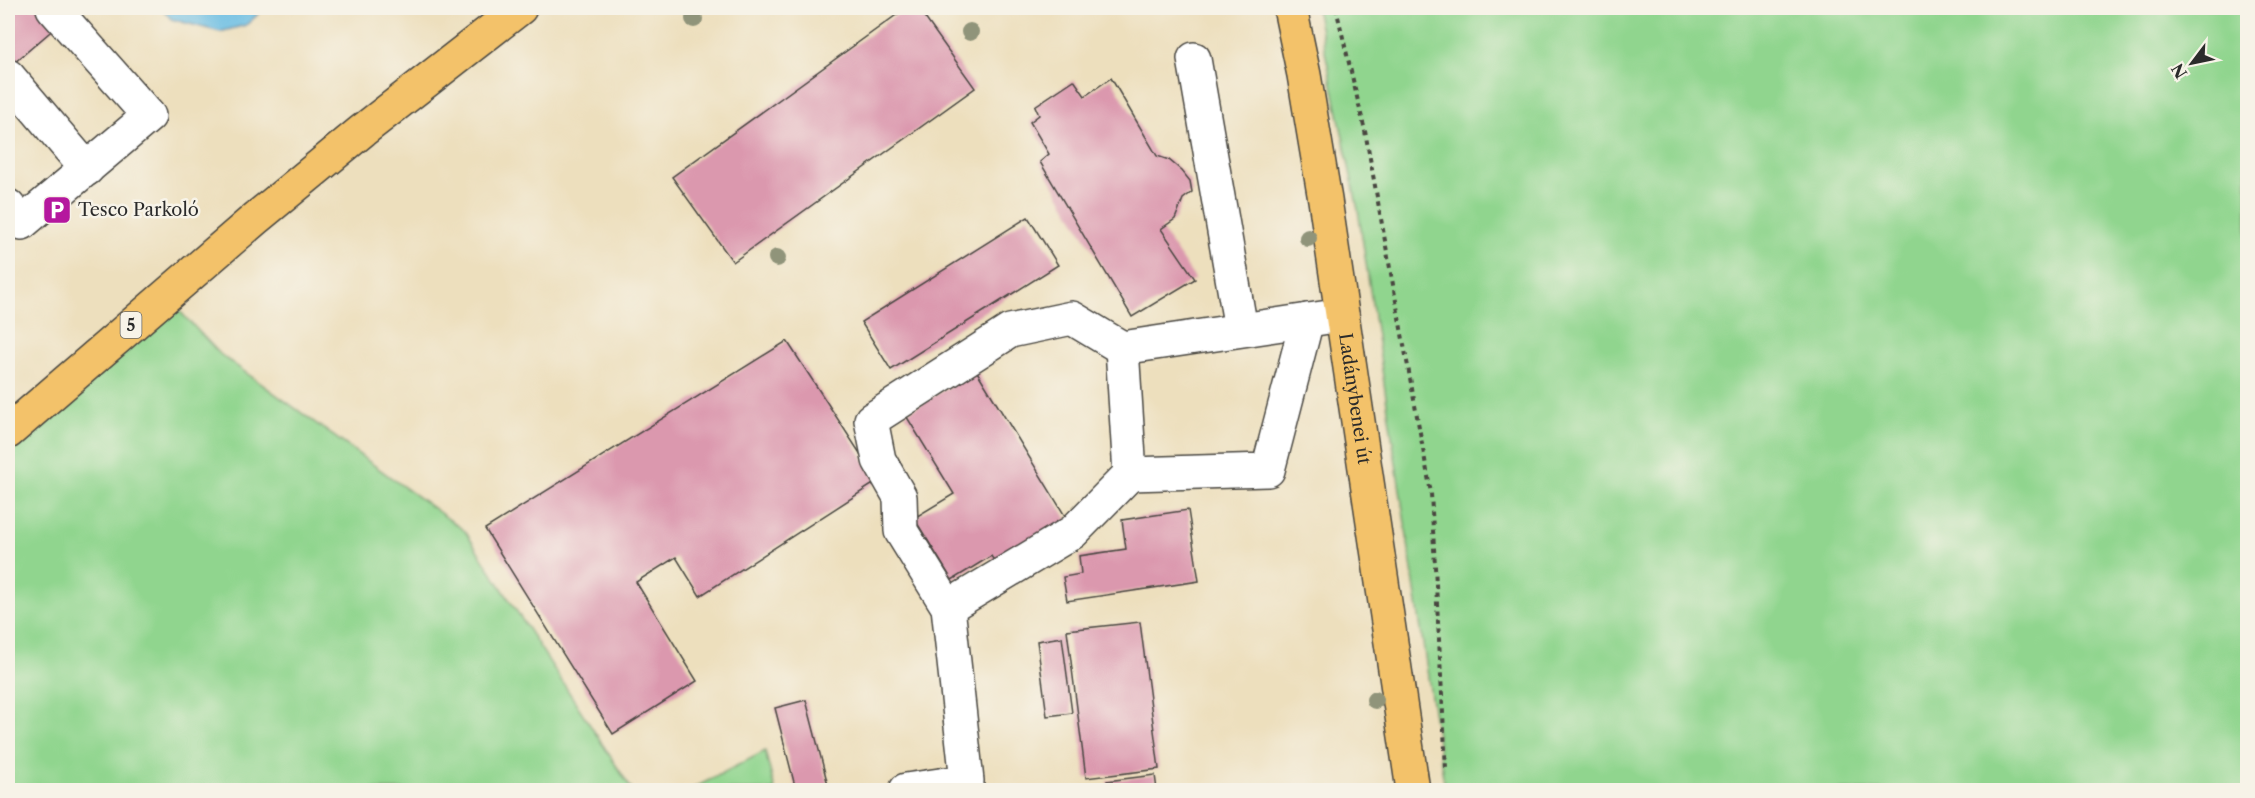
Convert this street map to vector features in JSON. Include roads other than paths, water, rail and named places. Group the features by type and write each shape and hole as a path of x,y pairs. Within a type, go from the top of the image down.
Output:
{"main road":[{"name":"5","path":"362,131 490,8"},
{"name":"5","path":"8,432 246,226 362,131 520,8"},
{"name":"Ladánybenei út","path":"1290,8 1304,75 1342,315 1413,790"}],"lane":[{"path":"8,206 22,223 149,116 53,8"},
{"path":"1194,59 1241,329"},
{"path":"8,76 87,169"},
{"path":"906,790 967,781 948,607 901,531 900,497 879,460 871,420 1010,331 1072,318 1122,348 1342,315"},
{"path":"948,607 1074,532 1130,474 1268,470 1307,320"},
{"path":"1122,348 1130,474"}],"water":[{"path":"162,8 265,8 246,25 220,32 171,19"}],"place":[{"name":"Tesco Parkoló","path":"57,210"}]}
